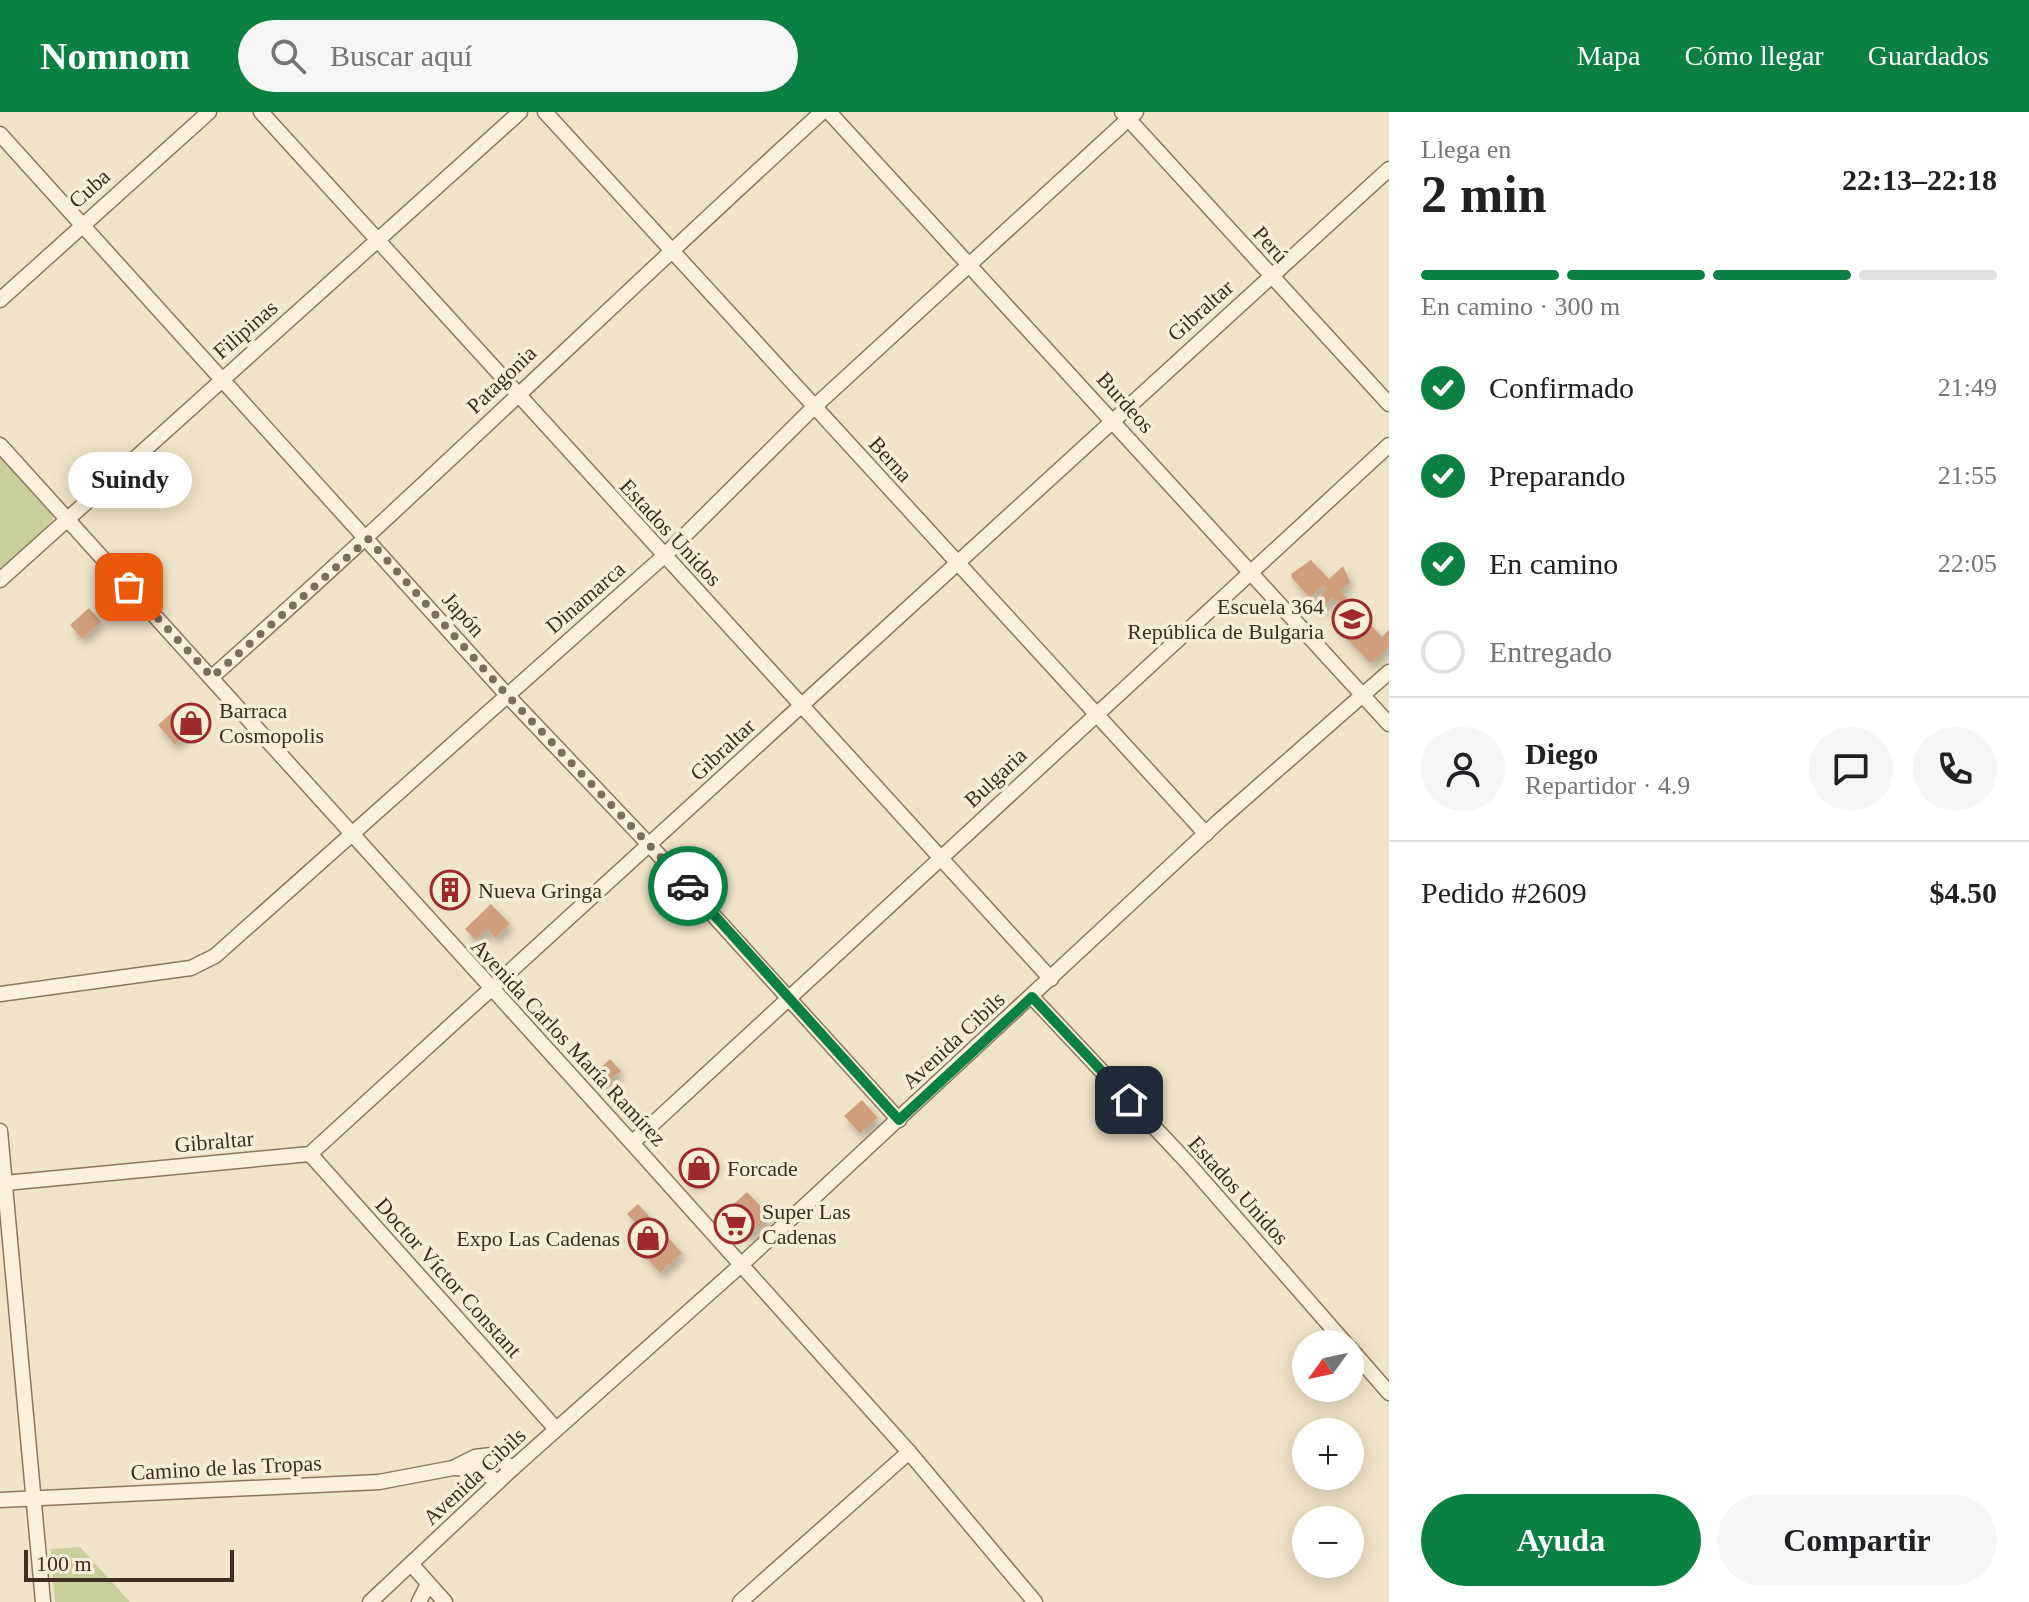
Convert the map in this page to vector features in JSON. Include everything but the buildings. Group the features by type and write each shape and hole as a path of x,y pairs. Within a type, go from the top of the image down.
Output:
{"street":[{"name":"Cuba","path":"0,300 209,112"},
{"name":"Estados Unidos","path":"261,112 1051,979"},
{"name":"Filipinas","path":"0,580 520,112"},
{"name":"Berna","path":"545,112 1206,834"},
{"name":"Patagonia","path":"212,677 368,539 670,250 822,112"},
{"name":"Burdeos","path":"829,112 1389,724"},
{"name":"Dinamarca","path":"0,994 191,968 203,963 353,836 664,556 814,407 971,265 1129,114"},
{"name":"Perú","path":"1129,114 1271,276 1389,404"},
{"name":"Japón","path":"0,134 507,695 650,845 899,1120"},
{"name":"Gibraltar","path":"5,1183 310,1154 1111,419 1389,169"},
{"name":"Avenida Carlos María Ramírez","path":"0,445 909,1452 1035,1602"},
{"name":"Bulgaria","path":"632,1143 1389,445"},
{"name":"Avenida Cibils","path":"370,1602 513,1468 899,1120 1206,834 1389,672"},
{"name":"Estados Unidos","path":"1032,997 1187,1162 1334,1330"},
{"path":"0,1131 5,1183 6,1259 43,1602"},
{"name":"Doctor Víctor Constant","path":"310,1154 556,1429"},
{"name":"Estados Unidos","path":"1364,1364 1389,1393"},
{"path":"740,1602 909,1452"},
{"name":"Camino de las Tropas","path":"453,1468 475,1457 491,1455 513,1468"},
{"name":"Camino de las Tropas","path":"0,1500 379,1482 453,1468 479,1469 498,1482"},
{"path":"411,1564 445,1602"},
{"path":"419,1602 428,1584"}],"green space":[{"path":"0,457 53,515 53,520 0,571"},
{"path":"80,1547 130,1602 55,1602 51,1549"}],"way so far":[{"path":"129,587 212,677 368,539 507,695 688,886"}],"place":[{"name":"Suindy","path":"129,587"},
{"name":"Escuela 364 República de Bulgaria","path":"1352,619"},
{"name":"Barraca Cosmopolis","path":"191,723"},
{"name":"Nueva Gringa","path":"450,890"},
{"name":"Forcade","path":"699,1168"},
{"name":"Super Las Cadenas","path":"734,1224"},
{"name":"Expo Las Cadenas","path":"648,1238"}],"route":[{"path":"688,886 899,1120 1032,997 1129,1100"}]}
